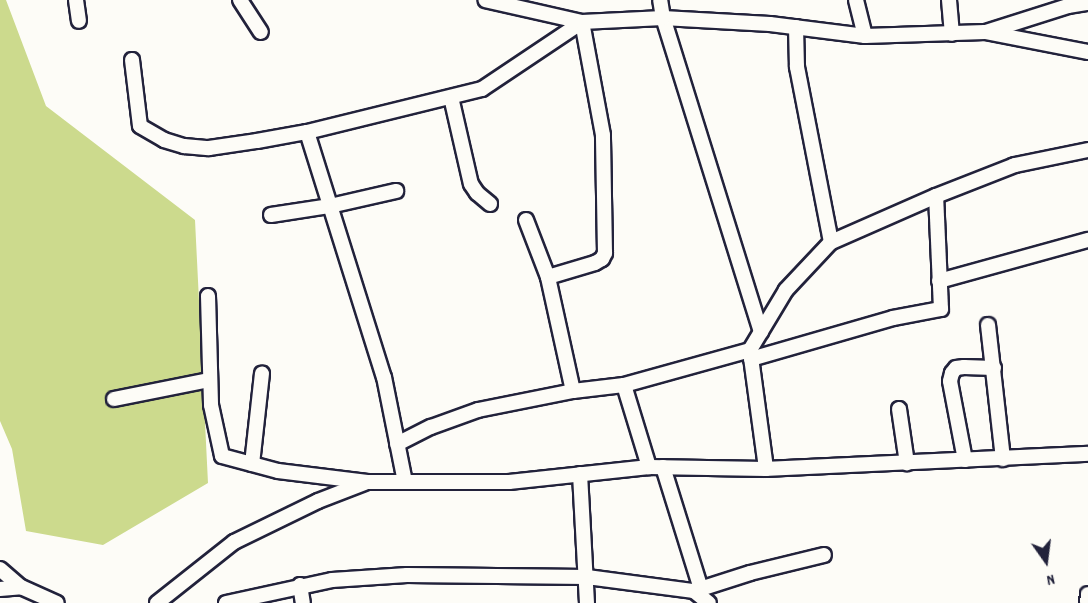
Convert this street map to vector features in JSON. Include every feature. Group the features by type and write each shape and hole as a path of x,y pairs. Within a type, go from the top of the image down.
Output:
{"street":[{"path":"76,0 79,21"},
{"path":"240,0 261,32"},
{"path":"485,0 582,22 663,18 796,27 865,36 985,32 1068,6 1088,3"},
{"path":"660,0 663,18 761,332"},
{"path":"856,0 865,36"},
{"path":"949,0 952,34"},
{"path":"132,60 140,126 164,140 184,146 209,148 307,132 482,89 582,22"},
{"path":"548,277 595,263 602,259 605,253 603,135 582,22"},
{"path":"796,27 797,67 831,242"},
{"path":"985,32 1088,52"},
{"path":"451,97 471,184 477,193 490,204"},
{"path":"307,132 384,377 405,482"},
{"path":"766,469 750,354 786,290 831,242 936,196 1015,165 1088,150"},
{"path":"271,215 330,206 396,191"},
{"path":"397,444 431,427 478,410 573,391 624,385 892,318 937,311 941,304 936,196"},
{"path":"526,220 548,277 573,391"},
{"path":"939,281 1088,240"},
{"path":"208,296 211,405 222,456 295,474 367,482 509,483 656,467 766,469 1088,454"},
{"path":"988,325 1003,459"},
{"path":"965,460 950,381 951,373 956,368 964,367 994,368"},
{"path":"252,464 262,374"},
{"path":"114,399 209,380"},
{"path":"624,385 656,467 698,590 710,603"},
{"path":"899,409 907,463"},
{"path":"580,474 587,603"},
{"path":"157,603 234,542 318,501 367,482"},
{"path":"226,603 300,585 332,580 407,576 587,577 698,590 750,573 824,555"},
{"path":"0,569 21,586 57,603"},
{"path":"300,585 303,603"},
{"path":"0,589 21,586"},
{"path":"1087,603 1088,594"}],"green space":[{"path":"0,0 6,0 46,106 195,220 208,483 103,545 26,531 12,449 0,421"}]}
